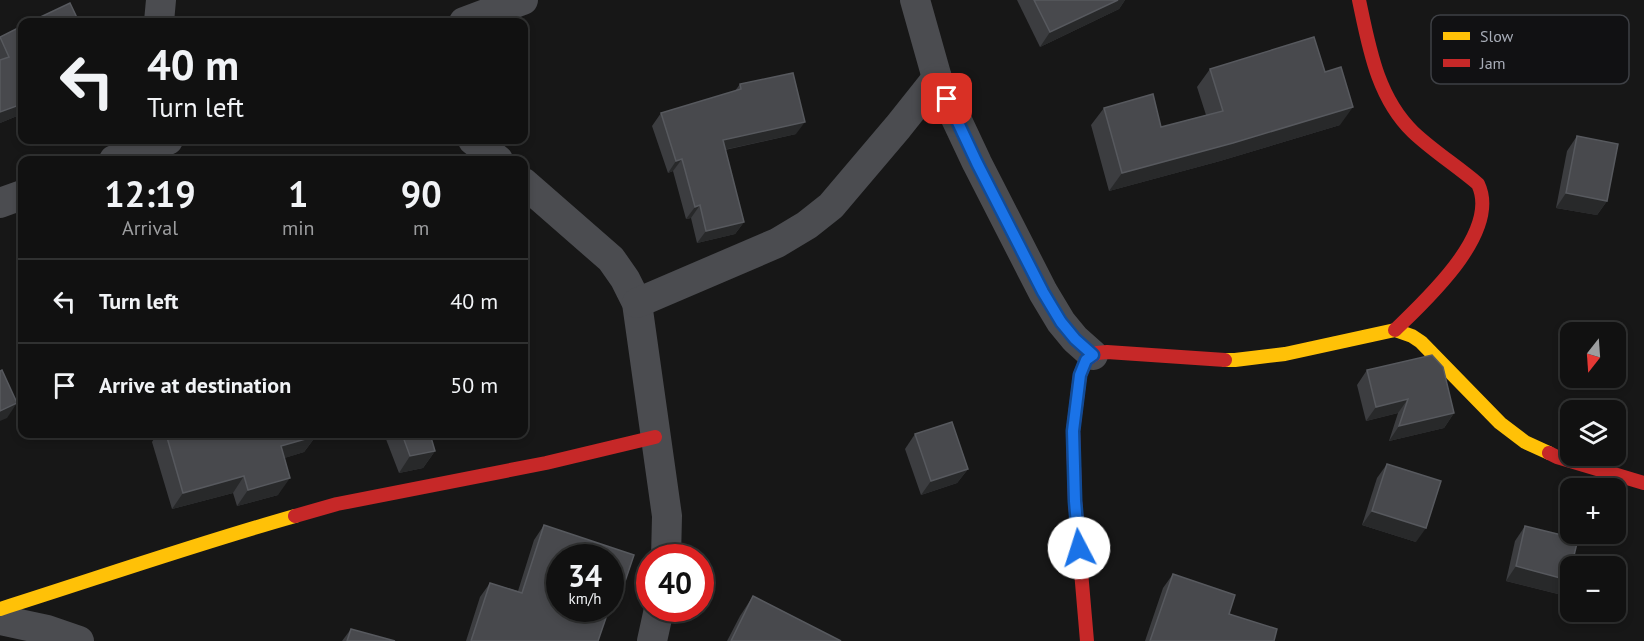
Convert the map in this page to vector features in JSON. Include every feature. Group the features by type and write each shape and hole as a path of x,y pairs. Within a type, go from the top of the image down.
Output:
{"street":[{"path":"159,18 161,0"},
{"path":"475,18 524,0"},
{"path":"915,0 937,78 977,163 1043,292 1061,322 1093,355"},
{"path":"1359,0 1376,68 1387,97 1401,120 1428,145 1471,178 1483,191 1484,197 1475,231 1464,253 1444,281 1395,330"},
{"path":"637,303 777,243 807,225 831,206 937,78"},
{"path":"132,150 154,144"},
{"path":"478,144 493,156"},
{"path":"528,186 611,259 625,279 637,303 667,516 666,544"},
{"path":"0,204 18,197"},
{"path":"1087,641 1075,501 1073,431 1080,375 1086,360 1093,355 1107,352 1235,360 1285,354 1395,330 1421,342 1500,423 1525,442 1557,457 1644,483"},
{"path":"0,609 214,539 337,504 546,463 655,437"},
{"path":"0,620 47,630 79,641"},
{"path":"652,641 656,622"}],"building":[{"path":"1034,0 1118,0 1050,32"},
{"path":"70,3 77,18 38,18"},
{"path":"18,28 18,105 0,112 0,60 9,57 0,37"},
{"path":"1314,37 1325,72 1341,67 1353,107 1122,173 1104,108 1153,94 1161,127 1223,111 1210,69"},
{"path":"793,73 805,122 723,140 744,222 706,231 700,205 695,207 682,159 676,161 661,113 741,89 740,84"},
{"path":"1577,136 1618,144 1607,201 1566,193"},
{"path":"1432,355 1443,367 1454,413 1399,426 1408,399 1376,407 1367,370"},
{"path":"2,370 17,403 0,411 0,371"},
{"path":"952,422 968,469 931,481 915,434"},
{"path":"167,438 309,438 281,446 290,478 248,490 244,476 183,493"},
{"path":"403,438 431,438 435,451 410,456"},
{"path":"1387,464 1441,481 1426,528 1372,511"},
{"path":"544,525 601,544 546,544 546,622 605,622 598,641 471,641 490,583 522,593"},
{"path":"1525,526 1560,535 1560,544 1577,544 1574,556 1560,556 1560,578 1516,566"},
{"path":"624,552 634,555 624,584"},
{"path":"1173,574 1235,595 1229,614 1277,629 1274,641 1150,641"},
{"path":"753,596 841,641 731,641"},
{"path":"351,629 395,641 347,641"}],"traffic: slow":[{"path":"1225,360 1285,354 1395,330 1421,342 1500,423 1525,442 1549,453"},
{"path":"0,609 295,516"}],"traffic: jam":[{"path":"1359,0 1376,70 1391,103 1413,132 1478,184 1482,203 1479,223 1457,264 1395,330"},
{"path":"1087,641 1075,501 1073,431 1080,375 1086,360 1097,353 1107,352 1225,360"},
{"path":"295,516 337,504 546,463 655,437"},
{"path":"1549,453 1644,483"}],"route":[{"path":"947,99 1043,292 1061,322 1093,355 1086,360 1080,375 1073,431 1079,548"}]}
